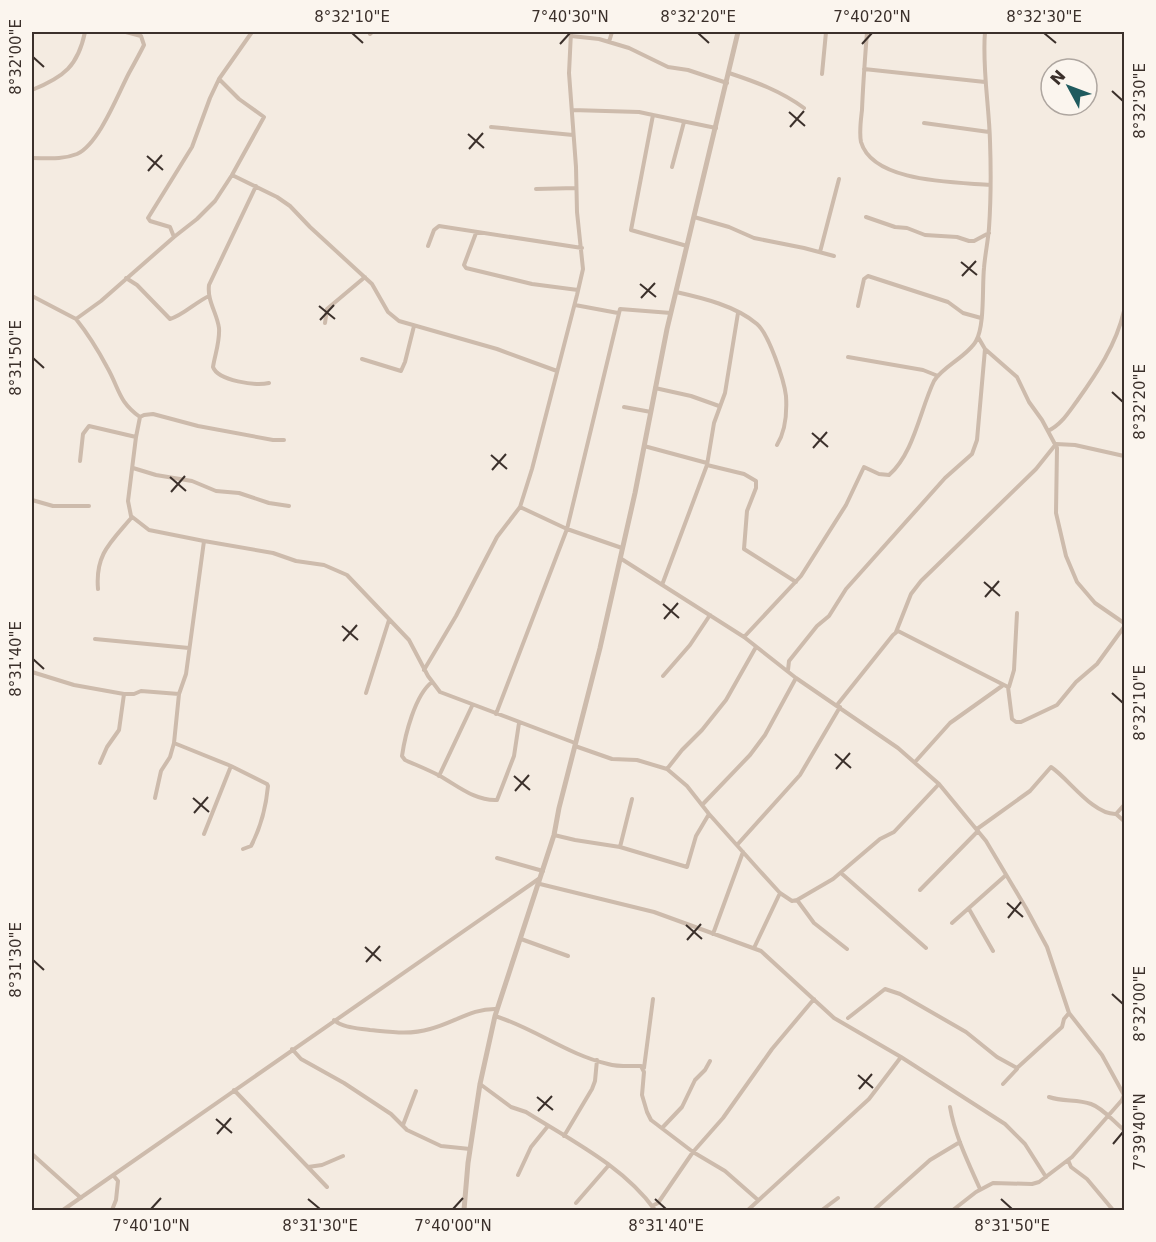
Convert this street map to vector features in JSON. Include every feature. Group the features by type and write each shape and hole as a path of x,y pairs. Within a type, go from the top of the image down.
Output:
{"street":[{"path":"32,90 52,81 72,65 81,53 85,32"},
{"path":"32,158 57,159 75,155 85,148 96,134 108,117 144,45 141,36 126,32"},
{"path":"174,237 170,227 150,221 148,218 192,147 219,79 252,32"},
{"path":"609,42 612,32"},
{"path":"464,1210 480,1084 496,1012 540,884 554,835 623,548 676,292 738,32"},
{"path":"822,74 826,32"},
{"path":"867,32 861,142 874,159 891,171 904,176 944,182 990,185"},
{"path":"744,637 796,582 846,505 864,467 885,476 896,467 914,435 934,381 972,346 978,337 984,293 990,185 985,32"},
{"path":"424,670 456,616 497,537 520,507 575,305 583,269 569,73 571,34 629,48 668,67 688,70 727,83"},
{"path":"864,69 985,82"},
{"path":"729,73 770,87 788,96 804,108"},
{"path":"76,319 101,301 197,219 215,201 232,175 264,121 264,117 239,99 219,79"},
{"path":"572,110 639,112 716,128"},
{"path":"653,115 632,230 687,246"},
{"path":"672,167 684,122"},
{"path":"924,123 989,132"},
{"path":"490,127 573,135"},
{"path":"232,175 290,206 372,284 381,303 399,321 497,349 557,371"},
{"path":"820,252 838,179"},
{"path":"256,186 209,285 209,296 219,328 219,341 213,367 215,372 258,385 269,382"},
{"path":"536,189 576,188"},
{"path":"694,217 729,227 754,238 834,256"},
{"path":"866,217 925,235 957,237 969,241 974,241 988,232"},
{"path":"428,246 434,230 439,226 582,248"},
{"path":"476,233 464,265 466,268 532,284 578,290"},
{"path":"858,306 864,279 868,276 948,302 963,313 981,318"},
{"path":"325,322 327,309 364,277"},
{"path":"126,278 137,285 170,320 209,296"},
{"path":"676,292 738,313 753,321 766,333 785,393 782,438 777,445"},
{"path":"32,296 76,319 89,335 107,365 126,407 140,417"},
{"path":"575,305 618,313"},
{"path":"496,714 567,529 599,403 618,313 620,309 672,313"},
{"path":"1048,431 1059,424 1093,380 1112,346 1125,311"},
{"path":"662,585 707,464 714,423 725,393 738,313"},
{"path":"362,359 400,371 405,362 414,326"},
{"path":"978,337 985,349 1017,377 1029,402 1056,444 1059,455 1056,513 1066,556 1077,582 1087,595 1106,612 1125,624 1097,664 1076,682 1057,705 1016,722 1011,715 1008,688 1014,670 1017,613"},
{"path":"788,670 789,661 811,633 829,616 846,588 945,478 972,454 977,440 985,349"},
{"path":"848,357 913,368 938,376"},
{"path":"655,388 691,396 719,406"},
{"path":"624,407 651,412"},
{"path":"140,417 153,414 273,441 284,440"},
{"path":"140,417 128,501 132,517 149,530 273,553 296,561 324,565 340,572 354,582 409,640 424,670 440,692 612,759 637,760 667,769 678,777 703,804 709,814 780,892 792,901 841,873 880,839 894,832 939,784"},
{"path":"80,461 83,434 89,426 136,437"},
{"path":"1056,444 1075,445 1125,456"},
{"path":"737,845 800,775 839,706 896,632 911,594 921,581 1035,469 1056,444"},
{"path":"644,446 744,474 756,481 756,488 747,511 744,549 796,582"},
{"path":"133,468 156,475 192,481 216,491 239,493 269,503 289,506"},
{"path":"32,500 53,506 88,506"},
{"path":"520,507 567,529 623,548"},
{"path":"98,589 101,557 108,545 132,517"},
{"path":"155,798 160,771 170,757 174,743 179,694 186,674 204,541"},
{"path":"620,558 744,637 796,678 839,706 915,762 939,784 978,830 1006,875 1047,947 1069,1013 1101,1055 1124,1092 1123,1100 1108,1117 1068,1160 1046,1177 1032,1184 993,1183 980,1189 953,1210"},
{"path":"663,676 690,645 710,615"},
{"path":"366,693 389,620"},
{"path":"896,632 906,634 1008,688"},
{"path":"95,639 189,648"},
{"path":"667,769 726,700 756,646"},
{"path":"780,664 789,661"},
{"path":"32,672 74,685 124,693 134,694 141,691 179,694"},
{"path":"703,804 750,755 765,735 796,678"},
{"path":"432,682 424,688 411,719 402,756 405,760 472,795 487,800 497,800 514,756 519,723"},
{"path":"915,762 950,723 1002,686"},
{"path":"100,763 107,747 119,730 124,693"},
{"path":"439,776 472,706"},
{"path":"174,743 264,781 268,786 266,807 253,843 243,849"},
{"path":"204,834 231,766"},
{"path":"920,890 978,830 1030,791 1051,767 1086,799 1125,821"},
{"path":"620,847 632,799"},
{"path":"1116,814 1125,805"},
{"path":"554,835 620,847 687,867 696,836 709,814"},
{"path":"713,934 744,852"},
{"path":"497,858 543,874"},
{"path":"841,873 926,948"},
{"path":"63,1210 543,874"},
{"path":"952,923 1006,875"},
{"path":"540,884 654,912 761,951 834,1018 902,1057 1005,1124 1025,1144 1046,1177"},
{"path":"754,948 780,892"},
{"path":"796,900 814,923 848,950"},
{"path":"969,909 993,951"},
{"path":"521,939 568,956"},
{"path":"848,1018 885,989 900,994 966,1032 997,1057 1017,1068"},
{"path":"653,999 644,1069 643,1102 651,1120 693,1152 725,1171 758,1200"},
{"path":"480,1084 511,1107 526,1112 609,1165 637,1187 653,1208 693,1152 723,1118 766,1057 814,999"},
{"path":"334,1020 342,1025 358,1028 410,1033 433,1028 471,1012 496,1012 536,1034 609,1065 641,1066 644,1069"},
{"path":"1003,1084 1062,1027 1069,1013"},
{"path":"292,1049 301,1059 345,1083 407,1130 441,1146 470,1149"},
{"path":"748,1210 869,1099 902,1057"},
{"path":"564,1136 592,1089 597,1060"},
{"path":"663,1127 682,1107 695,1080 703,1074 710,1060"},
{"path":"234,1090 327,1186"},
{"path":"403,1125 416,1091"},
{"path":"1049,1097 1060,1101 1090,1103 1099,1107 1125,1131"},
{"path":"950,1107 952,1122 980,1189"},
{"path":"518,1175 531,1147 548,1126"},
{"path":"874,1210 930,1160 960,1143"},
{"path":"32,1154 81,1198"},
{"path":"307,1167 322,1165 343,1156"},
{"path":"1068,1160 1071,1167 1087,1179 1113,1210"},
{"path":"576,1203 609,1165"},
{"path":"112,1210 116,1200 118,1181 113,1175"},
{"path":"822,1210 838,1198"}]}
